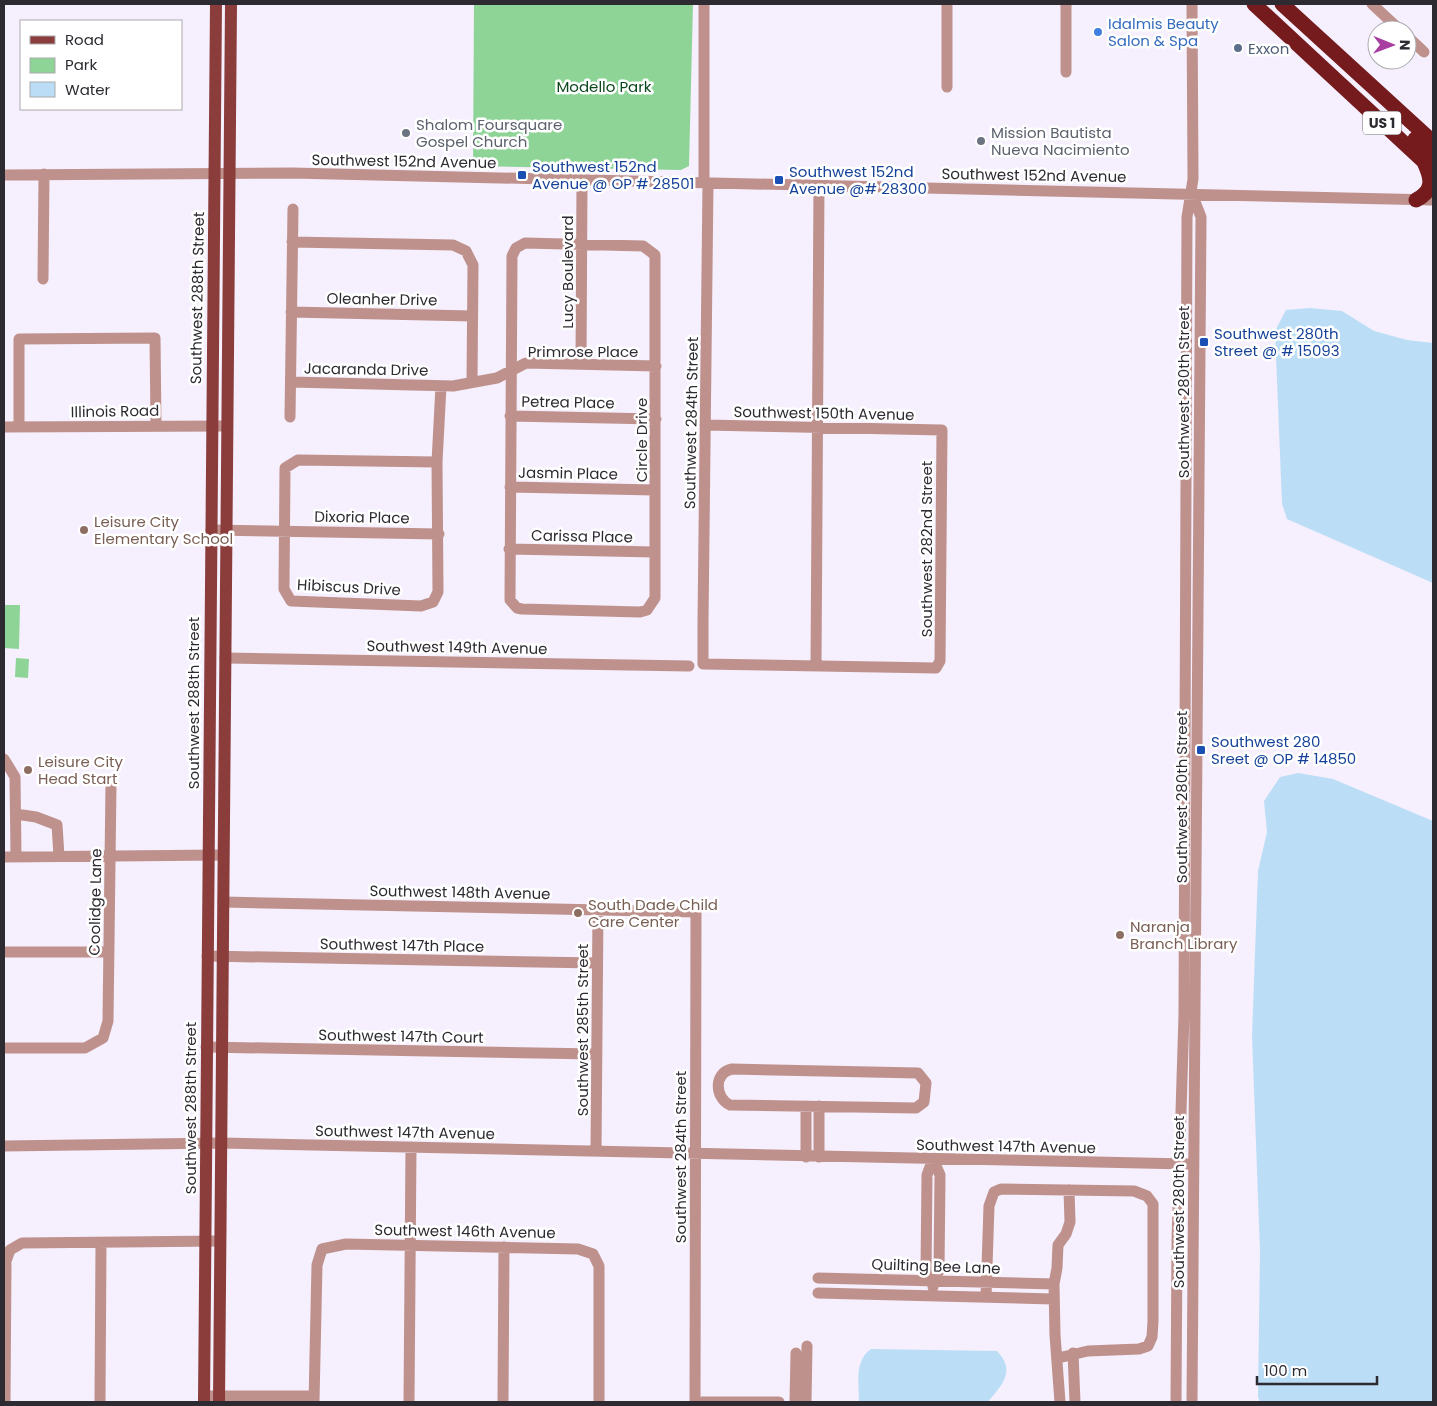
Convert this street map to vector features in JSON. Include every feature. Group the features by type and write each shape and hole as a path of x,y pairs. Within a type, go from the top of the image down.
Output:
{"highway":[{"name":"US 1","path":"1254,4 1382,123 1406,132 1430,162"},
{"name":"US 1","path":"1281,4 1433,142"},
{"path":"1416,200 1424,196 1430,187 1430,162"}],"main road":[{"name":"Southwest 288th Street","path":"204,1399 216,4"},
{"name":"Southwest 288th Street","path":"219,1399 230,4"},
{"path":"216,36 230,36"}],"street":[{"name":"Southwest 284th Street","path":"704,4 706,183 703,664 816,666"},
{"path":"947,4 947,87"},
{"path":"1066,4 1066,72"},
{"name":"Southwest 280th Street","path":"1176,1402 1177,1241 1184,1015 1183,762 1186,283 1187,217 1192,194 1192,4"},
{"path":"1372,4 1389,20"},
{"path":"1417,45 1424,52"},
{"name":"Southwest 152nd Avenue","path":"4,175 229,173 1433,200"},
{"path":"43,279 44,174"},
{"name":"Lucy Boulevard","path":"581,364 582,181"},
{"path":"816,666 819,186"},
{"name":"Southwest 280th Street","path":"1192,194 1200,217 1192,1402"},
{"path":"290,417 293,210"},
{"path":"292,242 460,247 471,257 473,265 472,382"},
{"name":"Circle Drive","path":"525,243 582,244 643,246 655,255 654,598 647,610 640,612 522,610 517,608 510,600 510,372 513,252 525,243"},
{"path":"1186,283 1199,283"},
{"name":"Oleanher Drive","path":"291,312 472,316"},
{"path":"19,427 19,339 155,338 156,425"},
{"path":"1186,354 1199,354"},
{"name":"Primrose Place","path":"510,372 526,364 656,366"},
{"path":"441,386 453,386 497,378 510,372"},
{"name":"Jacaranda Drive","path":"291,382 441,386"},
{"name":"Hibiscus Drive","path":"437,462 298,460 285,468 284,589 291,601 421,606 433,602 438,592 437,462 441,386"},
{"name":"Petrea Place","path":"510,416 656,419"},
{"name":"Illinois Road","path":"4,427 227,426"},
{"name":"Southwest 150th Avenue","path":"705,426 942,430"},
{"name":"Southwest 282nd Street","path":"816,666 936,668 940,661 942,430"},
{"path":"1186,434 1198,434"},
{"name":"Jasmin Place","path":"510,487 655,490"},
{"name":"Dixoria Place","path":"211,530 439,534"},
{"name":"Carissa Place","path":"509,549 655,552"},
{"path":"1185,566 1197,565"},
{"name":"Southwest 149th Avenue","path":"225,658 688,666"},
{"path":"1184,670 1196,669"},
{"path":"4,759 15,777 16,856"},
{"path":"1183,762 1196,761"},
{"name":"Coolidge Lane","path":"4,1048 85,1048 103,1038 108,1021 111,784"},
{"path":"16,814 36,817 57,825 59,856"},
{"path":"1183,837 1195,837"},
{"path":"4,857 223,855"},
{"name":"Southwest 148th Avenue","path":"223,902 696,912"},
{"name":"Southwest 285th Street","path":"596,1151 598,909"},
{"name":"Southwest 284th Street","path":"695,1402 696,912"},
{"path":"4,952 109,952"},
{"name":"Southwest 147th Place","path":"207,956 597,964"},
{"name":"Southwest 147th Court","path":"206,1047 596,1054"},
{"path":"732,1070 918,1073 926,1083 924,1102 916,1108 819,1106 730,1105 724,1102 719,1095 719,1079 723,1073 732,1070"},
{"path":"806,1106 806,1157"},
{"path":"819,1106 819,1157"},
{"name":"Southwest 147th Avenue","path":"4,1146 221,1143 1193,1164"},
{"path":"408,1402 411,1147"},
{"path":"932,1296 933,1281 939,1271 940,1175 933,1159"},
{"path":"986,1297 990,1206 994,1192 1000,1189 1134,1191 1146,1196 1153,1204 1153,1321 1152,1337 1148,1346 1139,1349 1088,1351 1058,1358"},
{"path":"1060,1402 1053,1299 1058,1245 1066,1234 1070,1222 1069,1190"},
{"path":"1177,1241 1192,1240"},
{"path":"5,1402 6,1261 10,1250 22,1243 220,1241"},
{"path":"100,1402 101,1243"},
{"name":"Southwest 146th Avenue","path":"314,1399 317,1265 322,1249 346,1244 578,1248 593,1254 599,1266 599,1402"},
{"path":"503,1402 504,1247"},
{"name":"Quilting Bee Lane","path":"818,1278 1054,1284"},
{"name":"Quilting Bee Lane","path":"818,1293 1053,1299"},
{"path":"806,1402 807,1346"},
{"path":"795,1402 796,1353"},
{"path":"1073,1354 1075,1402"},
{"path":"204,1399 314,1399"},
{"path":"702,1402 779,1402"}],"green space":[{"name":"Modello Park","path":"474,4 693,4 689,166 681,170 473,166"},
{"path":"4,605 20,605 19,649 4,648"},
{"path":"16,658 29,659 28,678 15,677"}],"water":[{"path":"1310,308 1342,311 1374,331 1407,340 1433,343 1433,583 1287,519 1282,504 1275,331 1286,310"},
{"path":"1298,773 1333,779 1433,821 1433,1402 1260,1402 1258,1397 1260,1251 1252,1036 1258,871 1267,832 1264,801 1280,777"},
{"path":"871,1349 997,1351 1006,1365 1005,1378 988,1402 859,1402 858,1380 860,1366 862,1360"}],"place":[{"name":"Idalmis Beauty Salon & Spa","path":"1098,32"},
{"name":"Exxon","path":"1238,48"},
{"name":"Shalom Foursquare Gospel Church","path":"406,133"},
{"name":"Mission Bautista Nueva Nacimiento","path":"981,141"},
{"name":"Southwest 152nd Avenue @ OP # 28501","path":"522,175"},
{"name":"Southwest 152nd Avenue @# 28300","path":"779,180"},
{"name":"Southwest 280th Street @ # 15093","path":"1204,342"},
{"name":"Leisure City Elementary School","path":"84,530"},
{"name":"Southwest 280 Sreet @ OP # 14850","path":"1201,750"},
{"name":"Leisure City Head Start","path":"28,770"},
{"name":"South Dade Child Care Center","path":"578,913"},
{"name":"Naranja Branch Library","path":"1120,935"}]}
